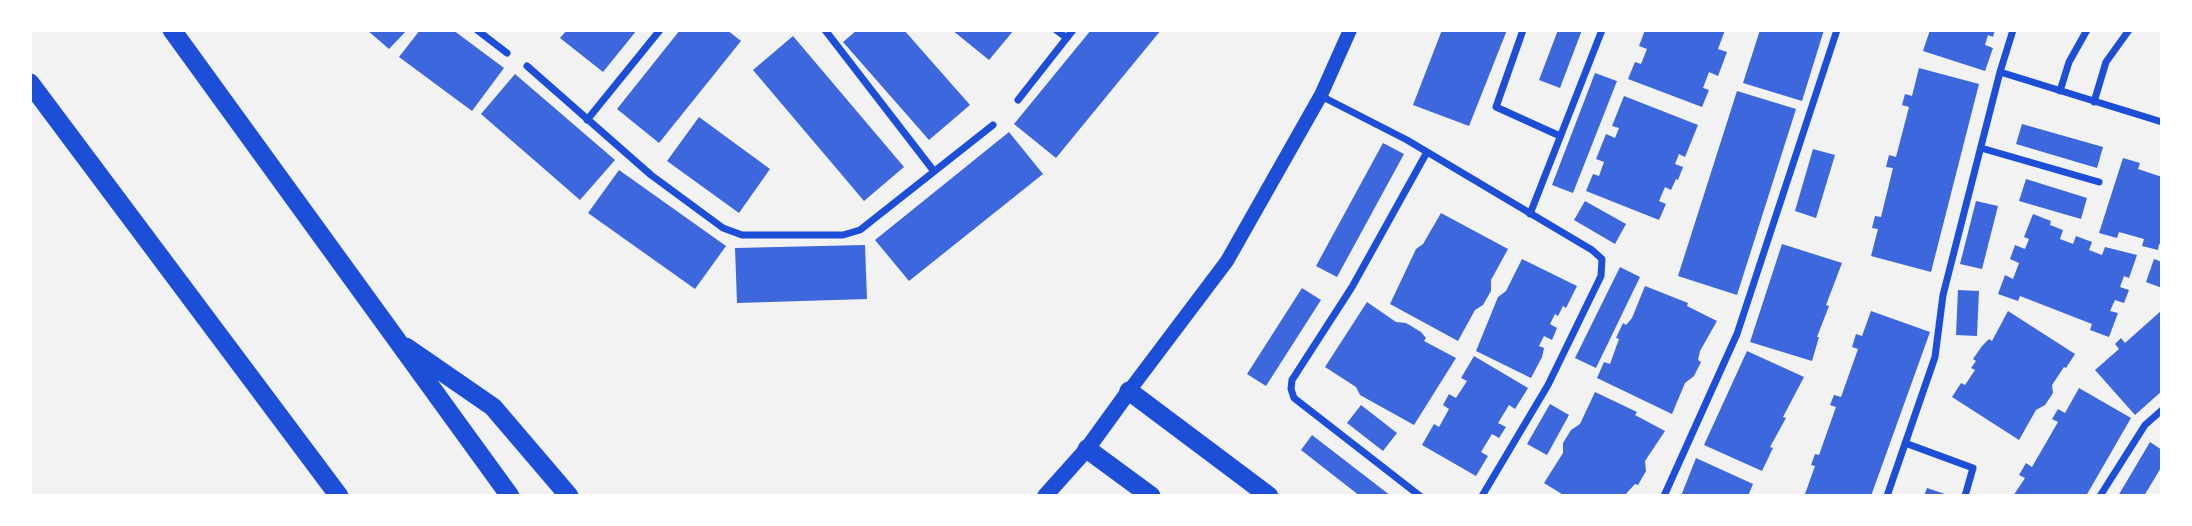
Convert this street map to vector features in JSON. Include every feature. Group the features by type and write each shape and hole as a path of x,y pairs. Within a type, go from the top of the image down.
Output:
{"highway":[{"path":"172,30 392,337 510,496"},
{"path":"30,83 339,496"},
{"path":"392,337 493,407 569,496"},
{"path":"1129,391 1269,496"},
{"path":"1087,449 1151,496"}],"main road":[{"path":"1045,496 1087,449 1227,261 1321,95 1350,30"}],"street":[{"path":"477,30 508,53"},
{"path":"587,120 660,30"},
{"path":"825,30 933,170"},
{"path":"1056,30 1067,38"},
{"path":"1018,100 1073,30"},
{"path":"1523,30 1496,107 1560,136"},
{"path":"1530,214 1601,30"},
{"path":"1664,496 1737,334 1837,30"},
{"path":"1887,496 1935,356 1943,295 2013,30"},
{"path":"2060,91 2069,62 2087,30"},
{"path":"2094,102 2106,62 2129,30"},
{"path":"527,66 662,182 723,228 742,235 844,234 860,230 993,125"},
{"path":"2000,72 2162,122"},
{"path":"1321,95 1427,152 1592,250 1602,259 1601,276 1548,385 1482,496"},
{"path":"1981,148 2099,182"},
{"path":"1420,496 1294,398 1290,389 1292,380 1352,287 1427,152"},
{"path":"2101,496 2145,425 2162,410"},
{"path":"1905,443 1973,468 1965,496"}],"building":[{"path":"367,30 407,30 389,49"},
{"path":"420,30 453,30 504,68 472,111 399,57"},
{"path":"567,30 637,30 603,72 560,38"},
{"path":"680,30 727,30 741,41 659,143 617,109"},
{"path":"857,30 904,30 970,105 929,140 843,42"},
{"path":"952,30 1014,30 989,60"},
{"path":"1091,30 1161,30 1056,158 1014,124"},
{"path":"1442,30 1507,30 1469,126 1413,105"},
{"path":"1558,30 1582,30 1560,88 1539,80"},
{"path":"1645,30 1725,30 1718,49 1727,52 1718,76 1709,72 1703,88 1709,90 1702,107 1628,79 1635,62 1641,64 1647,49 1639,46"},
{"path":"1760,30 1824,30 1802,101 1743,83"},
{"path":"1930,30 1995,30 1993,37 1988,35 1985,45 1993,48 1985,71 1923,51"},
{"path":"793,36 904,167 864,201 753,70"},
{"path":"1919,68 1979,84 1931,272 1871,256 1878,229 1872,228 1875,216 1881,217 1893,168 1886,167 1889,155 1896,157 1909,107 1902,105 1905,94 1912,96"},
{"path":"1595,73 1617,81 1573,193 1552,185"},
{"path":"515,74 615,160 580,200 481,114"},
{"path":"1737,91 1796,109 1737,295 1678,276"},
{"path":"1624,96 1698,125 1685,157 1679,154 1675,164 1683,167 1678,180 1676,179 1671,190 1665,187 1659,201 1666,204 1659,220 1586,191 1593,174 1599,176 1604,162 1596,159 1606,134 1615,138 1619,128 1612,126"},
{"path":"699,117 770,169 739,213 667,161"},
{"path":"2022,124 2103,147 2097,168 2016,144"},
{"path":"1009,132 1043,174 909,281 875,240"},
{"path":"1383,143 1404,154 1337,277 1316,266"},
{"path":"1813,149 1835,155 1816,218 1795,211"},
{"path":"2123,158 2140,163 2138,169 2162,177 2162,245 2159,244 2158,250 2142,246 2144,239 2119,232 2117,238 2099,233"},
{"path":"619,170 726,246 695,289 588,213"},
{"path":"2026,179 2087,198 2081,219 2019,201"},
{"path":"1585,201 1626,224 1615,244 1574,220"},
{"path":"1976,201 1998,206 1982,269 1960,264"},
{"path":"1441,213 1508,249 1491,280 1491,291 1483,305 1475,310 1458,341 1390,304 1416,249 1423,244"},
{"path":"2033,214 2051,221 2050,225 2063,230 2060,239 2073,244 2076,236 2092,242 2089,250 2102,255 2105,247 2137,255 2129,278 2124,276 2120,287 2129,290 2124,303 2115,300 2110,311 2118,313 2109,337 2090,330 2092,324 2020,296 2018,301 1998,294 2005,275 2013,279 2019,263 2010,259 2015,245 2025,249 2029,239 2024,237"},
{"path":"1782,244 1842,263 1826,305 1829,306 1817,337 1812,361 1750,342"},
{"path":"865,245 867,299 737,303 735,248"},
{"path":"1522,259 1577,286 1566,308 1563,306 1558,316 1555,314 1550,324 1557,328 1552,340 1544,336 1539,346 1544,348 1542,357 1531,378 1476,351 1498,297 1506,291"},
{"path":"2154,259 2162,262 2162,288 2146,282"},
{"path":"1620,267 1640,277 1596,368 1575,358"},
{"path":"1645,286 1688,303 1687,306 1717,321 1700,351 1698,360 1701,362 1694,376 1685,383 1672,414 1597,378 1604,362 1610,364 1619,339 1616,338 1623,323 1626,325 1632,318"},
{"path":"1302,288 1321,300 1266,386 1247,374"},
{"path":"1958,290 1979,291 1977,336 1956,335"},
{"path":"1367,302 1396,322 1406,323 1421,332 1426,338 1424,341 1456,358 1414,425 1360,395 1356,387 1325,367"},
{"path":"2162,310 2162,391 2135,415 2095,370 2119,349 2115,344 2121,338 2125,343"},
{"path":"1871,311 1930,332 1871,496 1810,496 1805,494 1815,466 1811,465 1815,454 1819,455 1836,407 1830,405 1834,395 1841,397 1858,349 1852,347 1856,334 1862,336"},
{"path":"2008,311 2075,354 2052,385 2053,393 2045,405 2036,410 2019,440 1952,397 1961,383 1965,385 1975,370 1971,368 1976,361 1973,359 1989,339 1992,341"},
{"path":"1747,351 1804,377 1783,417 1786,418 1770,447 1773,448 1762,471 1704,445"},
{"path":"1474,356 1528,388 1515,409 1509,405 1498,423 1506,427 1499,438 1492,434 1481,452 1488,456 1476,476 1422,445 1434,424 1439,427 1449,409 1443,405 1449,394 1456,398 1467,381 1461,378"},
{"path":"2079,388 2131,418 2086,496 2013,496 2025,478 2019,475 2026,463 2032,467 2058,422 2052,419 2058,409 2065,413"},
{"path":"1595,392 1637,412 1635,415 1665,431 1645,461 1646,471 1638,485 1635,484 1624,496 1565,496 1544,483 1563,453 1563,443 1571,430 1580,424"},
{"path":"1550,404 1569,415 1547,455 1527,444"},
{"path":"1361,405 1397,433 1383,451 1347,423"},
{"path":"1312,435 1391,496 1360,496 1301,450"},
{"path":"2150,442 2162,450 2162,466 2144,496 2118,496"},
{"path":"1696,458 1753,484 1748,496 1681,496"},
{"path":"1927,488 1951,496 1924,496"}]}
